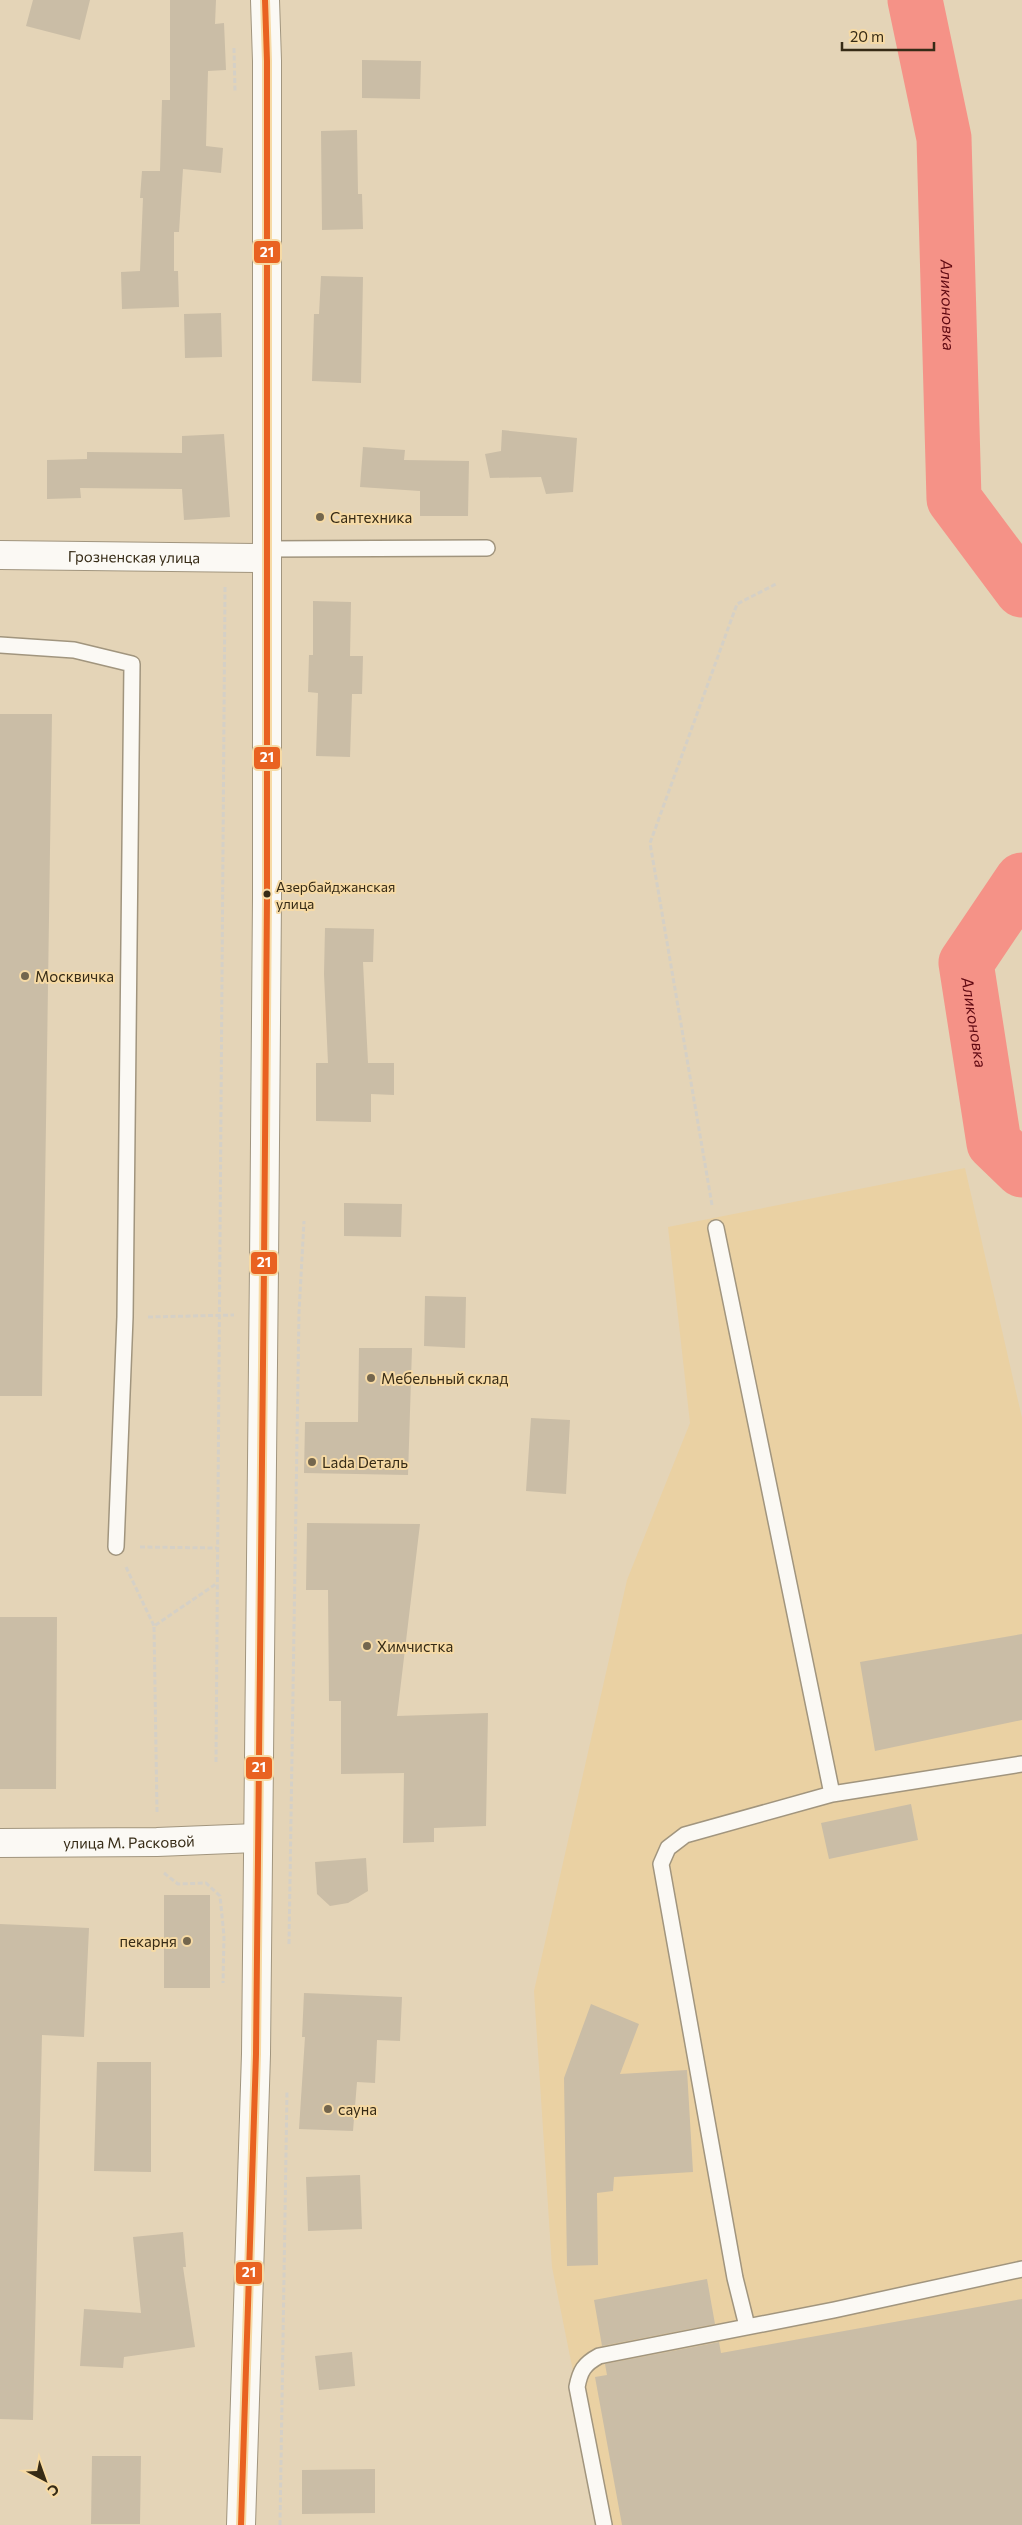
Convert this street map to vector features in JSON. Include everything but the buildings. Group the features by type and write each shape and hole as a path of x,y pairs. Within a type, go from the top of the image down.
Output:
{"main road":[{"path":"242,2525 256,2054 267,918 267,60 265,0"},
{"name":"Грозненская улица","path":"0,555 230,558 266,553"},
{"name":"улица М. Расковой","path":"0,1843 157,1842 257,1838"}],"lane":[{"path":"266,553 487,548"},
{"path":"0,645 74,650 132,664 126,1317 116,1547"},
{"path":"716,1228 832,1794"},
{"path":"747,2326 735,2278 661,1864 668,1848 685,1835 832,1794 1022,1764"},
{"path":"604,2525 577,2387 580,2372 587,2362 598,2356 834,2310 1022,2269"}],"path":[{"path":"234,40 235,99"},
{"path":"216,1762 225,589 230,558"},
{"path":"716,1228 650,843 737,604 776,584"},
{"path":"289,1953 300,1313 304,1221"},
{"path":"126,1317 219,1315"},
{"path":"116,1547 217,1548"},
{"path":"154,1626 217,1583"},
{"path":"134,1585 154,1626 156,1866 178,1884 206,1883 220,1896 224,1936 223,1983"},
{"path":"280,2525 287,2082"}],"shaded area":[{"path":"965,1168 1022,1418 1022,2525 604,2525 552,2267 534,1991 627,1580 690,1423 668,1227"}],"waterway":[{"name":"Аликоновка","path":"915,0 944,138 954,499 1022,590"},
{"name":"Аликоновка","path":"1022,880 966,963 994,1143 1022,1170"}],"transit line":[{"name":"21","path":"241,2525 256,2054 264,1265 267,898 267,61 265,0"}],"place":[{"name":"Сантехника","path":"320,517"},
{"name":"Азербайджанская улица","path":"267,894"},
{"name":"Москвичка","path":"25,976"},
{"name":"Мебельный склад","path":"371,1378"},
{"name":"Lada Dеталь","path":"312,1462"},
{"name":"Химчистка","path":"367,1646"},
{"name":"пекарня","path":"187,1941"},
{"name":"сауна","path":"328,2109"}]}
